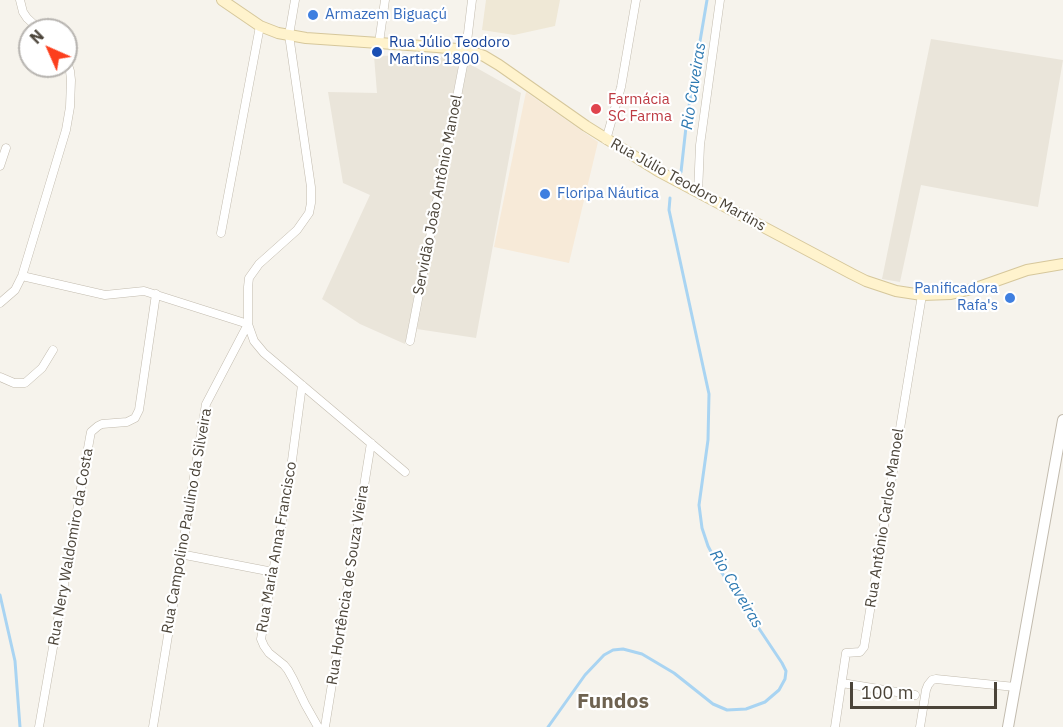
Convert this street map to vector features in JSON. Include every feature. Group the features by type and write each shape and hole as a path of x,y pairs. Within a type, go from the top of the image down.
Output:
{"main road":[{"name":"Rua Júlio Teodoro Martins","path":"222,0 260,26 278,33 306,38 466,50 484,56 606,140 658,171 866,281 896,291 922,295 951,294 1027,270 1063,264"}],"street":[{"path":"20,0 27,18"},
{"path":"295,0 289,35 311,187 311,203 309,213 297,230 259,264 249,278 248,324 254,341 259,347 405,472"},
{"path":"379,43 385,0"},
{"name":"Servidão João Antônio Manoel","path":"410,341 466,50 472,0"},
{"path":"606,140 625,72 636,0"},
{"path":"698,193 700,145 720,0"},
{"path":"221,233 260,26"},
{"path":"2,299 15,290 22,276 69,119 71,78"},
{"path":"0,166 6,148"},
{"path":"22,276 105,295 144,291 248,324"},
{"name":"Rua Nery Waldomiro da Costa","path":"39,727 91,432 102,424 127,422 135,418 139,410 156,294"},
{"name":"Rua Antônio Carlos Manoel","path":"835,727 846,652 860,652 864,647 922,295"},
{"name":"Rua Campolino Paulino da Silveira","path":"153,727 206,404 248,324"},
{"path":"0,377 14,383 25,383 42,368 53,350"},
{"name":"Rua Maria Anna Francisco","path":"302,385 289,483 261,639 264,646 284,665 318,727"},
{"path":"1008,727 1063,420"},
{"name":"Rua Hortência de Souza Vieira","path":"325,727 371,443"},
{"path":"180,554 273,572"},
{"path":"920,727 926,690 932,680 1015,687"},
{"path":"842,682 915,695"}],"shaded area":[{"path":"486,0 560,0 555,26 514,35 482,30"},
{"path":"931,39 1063,60 1038,207 921,185 900,282 882,279"},
{"path":"426,55 460,58 405,344 360,324 322,299 370,195 343,183 328,92 377,93 374,56"},
{"path":"468,63 521,93 476,338 417,329"},
{"name":"Floripa Náutica","path":"526,92 598,142 569,263 494,247"}],"waterway":[{"name":"Rio Caveiras","path":"681,172 687,118 707,0"},
{"name":"Rio Caveiras","path":"548,727 585,675 604,655 613,650 623,649 642,654 674,673 713,704 727,710 746,709 765,702 779,690 785,679 786,671 782,663 722,573 708,546 702,528 699,505 708,440 709,394 669,210 670,198"},
{"path":"0,595 15,661 20,727"}],"place":[{"name":"Armazem Biguaçú","path":"313,15"},
{"name":"Rua Júlio Teodoro Martins 1800","path":"377,52"},
{"name":"Farmácia SC Farma","path":"596,109"},
{"name":"Floripa Náutica","path":"545,194"},
{"name":"Panificadora Rafa's","path":"1010,298"}],"district":[{"name":"Fundos","path":"613,702"}]}
